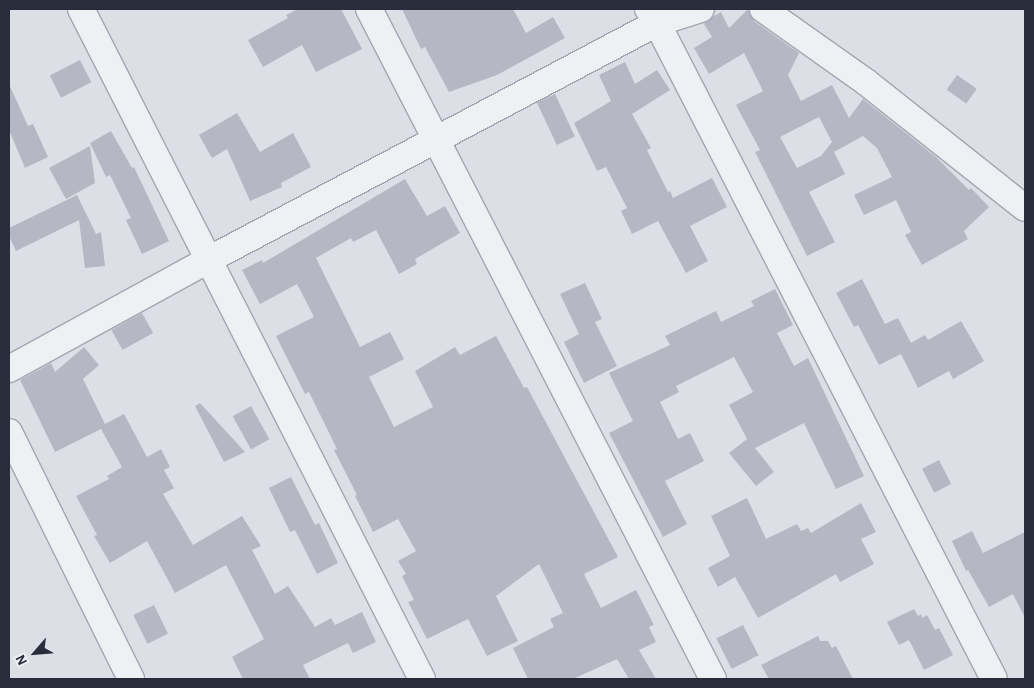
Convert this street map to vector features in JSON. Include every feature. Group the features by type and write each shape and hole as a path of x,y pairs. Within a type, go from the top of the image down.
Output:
{"street":[{"path":"81,9 210,259 422,679"},
{"path":"369,9 713,679"},
{"path":"9,368 436,140 652,16 701,9"},
{"path":"763,9 866,82 1025,208"},
{"path":"652,16 994,679"},
{"path":"9,432 132,679"}],"building":[{"path":"298,9 341,9 362,49 316,72 302,45 263,67 248,40 288,18 286,15"},
{"path":"402,9 513,9 526,33 553,17 565,38 497,75 449,92 425,47 421,49"},
{"path":"748,9 754,21 799,53 788,75 801,101 832,85 849,118 863,99 936,157 989,207 964,231 968,239 922,265 905,235 911,232 896,200 864,215 854,195 892,177 877,148 863,136 834,152 845,174 809,192 835,242 807,256 755,152 760,150 736,105 763,91 744,53 709,74 694,48 712,37 704,24 721,12 729,28","holes":["819,117 832,142 821,156 797,168 780,137"]},
{"path":"80,60 91,82 61,98 50,75"},
{"path":"625,62 635,84 657,70 670,90 632,114 651,148 647,150 668,192 670,191 673,198 712,178 727,207 690,226 708,261 686,273 658,221 632,234 621,211 627,208 606,167 597,171 574,123 611,101 599,75"},
{"path":"957,75 977,89 966,104 947,90"},
{"path":"9,84 28,126 33,124 48,157 25,168 9,130"},
{"path":"555,94 575,137 557,145 537,102"},
{"path":"237,113 260,152 293,133 311,167 281,183 282,187 250,201 227,149 212,158 199,135"},
{"path":"111,131 132,168 134,167 169,241 142,254 126,220 131,218 110,175 106,177 90,143"},
{"path":"90,146 95,183 66,199 49,168"},
{"path":"405,179 427,216 445,206 460,233 415,259 417,264 399,274 376,230 353,242 351,238 316,258 360,347 390,332 404,359 369,377 394,427 433,407 415,371 455,347 460,355 496,336 524,388 527,387 618,557 584,574 601,608 636,590 654,625 649,627 656,642 639,650 656,679 629,679 617,659 573,679 528,679 513,648 554,627 550,619 563,613 539,564 496,596 518,641 487,656 468,619 427,639 408,602 414,600 402,576 406,574 398,561 416,551 398,519 373,532 334,450 337,449 309,392 305,394 276,336 314,317 297,284 260,304 242,270 262,260 263,263"},
{"path":"77,195 96,234 101,232 105,266 85,268 79,220 16,251 9,236 9,228"},
{"path":"862,279 885,324 898,318 911,343 925,335 928,340 961,321 984,361 953,379 949,371 918,388 901,354 879,365 858,325 854,327 836,293"},
{"path":"585,283 602,319 595,322 617,366 584,383 564,342 579,334 560,294"},
{"path":"775,289 793,325 777,333 794,366 808,358 864,476 836,489 804,423 755,448 774,472 756,486 729,453 747,439 729,405 753,392 734,357 676,386 679,392 660,402 678,439 690,433 704,461 665,481 687,524 663,537 609,433 633,421 609,373 670,345 665,336 716,311 721,322 754,306 751,301"},
{"path":"142,313 153,333 123,350 111,330"},
{"path":"84,347 99,365 83,379 105,424 124,414 147,457 161,449 170,467 164,470 174,488 163,494 193,545 242,516 261,546 252,550 275,594 288,586 315,627 331,618 335,625 362,612 376,642 353,653 348,643 303,665 310,679 243,679 232,657 264,639 226,565 175,593 147,541 110,563 94,536 97,535 76,496 109,479 107,476 122,467 101,429 55,452 20,380 51,363 55,372"},
{"path":"200,403 245,452 224,462 195,406"},
{"path":"251,406 269,439 251,449 233,416"},
{"path":"939,460 951,484 934,493 922,469"},
{"path":"291,477 315,525 319,523 338,563 317,574 295,530 290,532 269,488"},
{"path":"747,498 766,539 797,524 801,531 808,528 811,533 861,503 876,532 861,539 874,564 840,582 836,574 758,618 735,577 718,587 708,568 730,556 711,516"},
{"path":"972,531 983,553 1025,532 1025,618 1013,594 989,607 968,570 966,571 952,541"},
{"path":"154,605 168,634 147,644 133,615"},
{"path":"914,609 918,616 921,614 922,618 927,615 935,630 939,628 953,655 924,670 909,640 899,645 887,622"},
{"path":"743,625 758,655 732,669 716,639"},
{"path":"818,636 820,641 828,641 832,648 836,646 853,679 769,679 761,665"}]}
